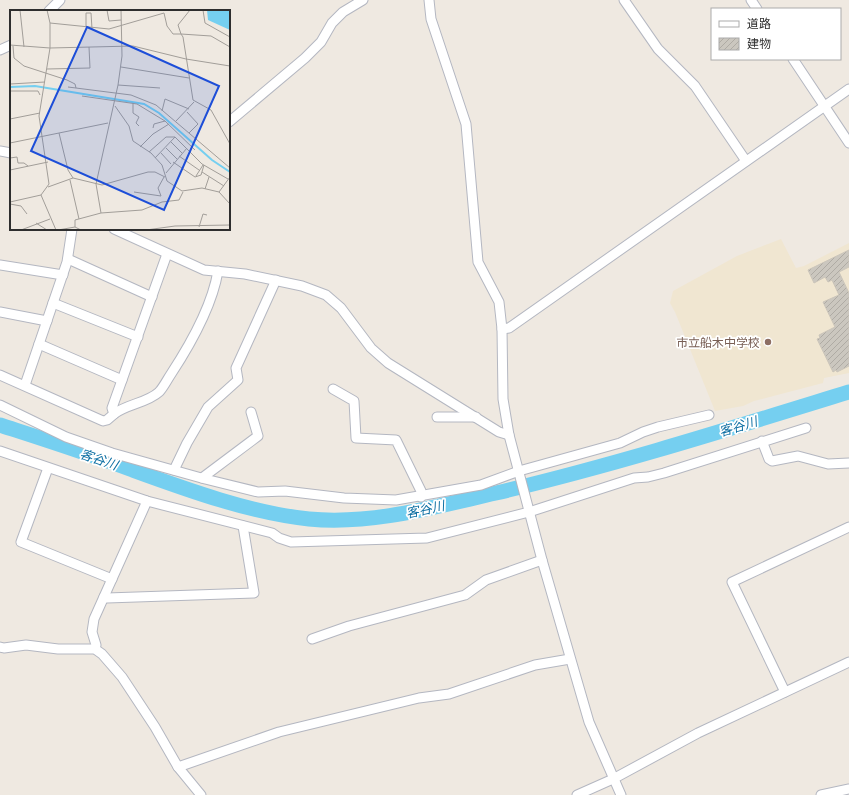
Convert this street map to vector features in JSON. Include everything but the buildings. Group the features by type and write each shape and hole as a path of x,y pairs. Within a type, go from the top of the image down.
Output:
{"street":[{"path":"50,10 60,0"},
{"path":"230,121 305,58 321,42 332,23 343,12 363,0"},
{"path":"429,0 431,19 466,124 478,262 498,302 502,329 503,399 509,435 542,560 589,722 621,795"},
{"path":"624,0 658,49 695,86 746,161"},
{"path":"0,50 10,45"},
{"path":"794,60 826,106 849,143"},
{"path":"502,329 509,328 849,89"},
{"path":"0,151 10,153"},
{"path":"25,385 68,259 72,230"},
{"path":"116,230 204,270 245,274 276,280 302,286 326,296 341,308 371,348 388,363 499,432 509,435"},
{"path":"114,414 112,408 168,254"},
{"path":"68,259 152,297"},
{"path":"0,265 63,275"},
{"path":"0,375 103,421 108,420 121,409 150,398 159,392 190,345 216,284 218,271"},
{"path":"174,470 187,443 208,407 238,380 236,368 276,280"},
{"path":"53,303 138,336"},
{"path":"0,312 47,321"},
{"path":"39,344 122,380"},
{"path":"333,389 354,401 356,438 396,440 421,491 422,497"},
{"path":"0,405 66,437 112,453 258,492 285,491 344,498 396,500 422,497 481,485 620,443 643,432 658,427 709,415"},
{"path":"202,478 258,436 251,412"},
{"path":"437,417 476,417"},
{"path":"0,451 147,501 272,532 278,538 291,542 412,538 446,534 634,478 648,477 664,473 806,428"},
{"path":"762,441 768,459 772,461 798,456 828,464 849,463"},
{"path":"48,468 21,542 112,579"},
{"path":"95,649 96,645 92,632 94,620 147,501"},
{"path":"104,597 254,593 243,526"},
{"path":"785,692 732,582 849,527"},
{"path":"312,639 348,626 466,595 486,580 542,560"},
{"path":"0,647 26,646 58,649 95,649 102,654 122,677 155,727 178,767 201,795"},
{"path":"178,767 279,732 419,698 449,694 535,665 570,659"},
{"path":"576,795 613,779 698,733 849,662"},
{"path":"820,795 849,789"}],"shaded area":[{"name":"市立船木中学校","path":"781,239 796,268 804,266 849,243 849,373 824,378 823,383 754,401 743,406 715,411 670,303 673,291 737,256"}],"waterway":[{"name":"客谷川","path":"0,425 195,492 241,506 287,516 333,520 403,514 541,482 673,446 849,392"}],"place":[{"name":"市立船木中学校","path":"768,342"}]}
